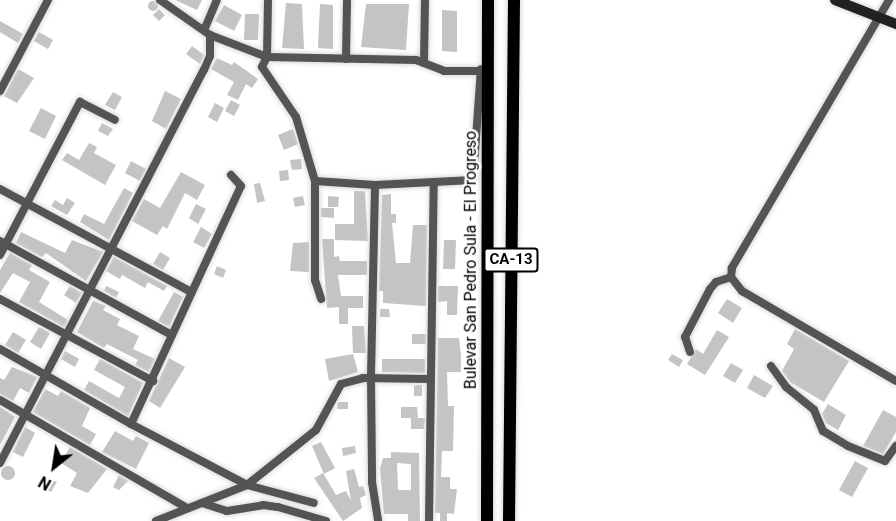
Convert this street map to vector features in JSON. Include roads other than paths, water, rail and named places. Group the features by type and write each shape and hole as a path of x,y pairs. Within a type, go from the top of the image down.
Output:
{"main road":[{"name":"Bulevar San Pedro Sula - El Progreso","path":"487,521 488,0"},
{"name":"CA-13","path":"509,521 514,0"}],"street":[{"path":"0,91 48,0"},
{"path":"160,0 208,32 267,57 424,63 444,71 480,71"},
{"path":"0,463 3,453 47,374 204,70 210,56 208,32 216,0"},
{"path":"268,0 267,57 262,67 296,117 315,181 315,280 321,299"},
{"path":"346,59 347,0"},
{"path":"424,63 425,0"},
{"path":"835,0 896,24"},
{"path":"889,0 732,268 731,277 742,291 896,381"},
{"path":"315,181 375,185 467,181 475,175 480,71 488,60"},
{"path":"0,255 3,242 27,204 80,102 115,120"},
{"path":"131,424 153,381 191,292 241,186 231,175"},
{"path":"429,521 434,182"},
{"path":"375,185 371,378 372,482 378,521"},
{"path":"0,189 191,292"},
{"path":"3,242 172,335"},
{"path":"690,352 684,337 710,289 716,282 731,277"},
{"path":"0,299 153,381"},
{"path":"0,349 131,424 247,485 314,503"},
{"path":"771,366 786,387 814,410 823,431 848,446 885,461 896,446"},
{"path":"156,521 247,485 316,430 336,388 350,380 430,379"},
{"path":"0,400 187,508"},
{"path":"202,503 227,511 263,505 326,521"}]}
